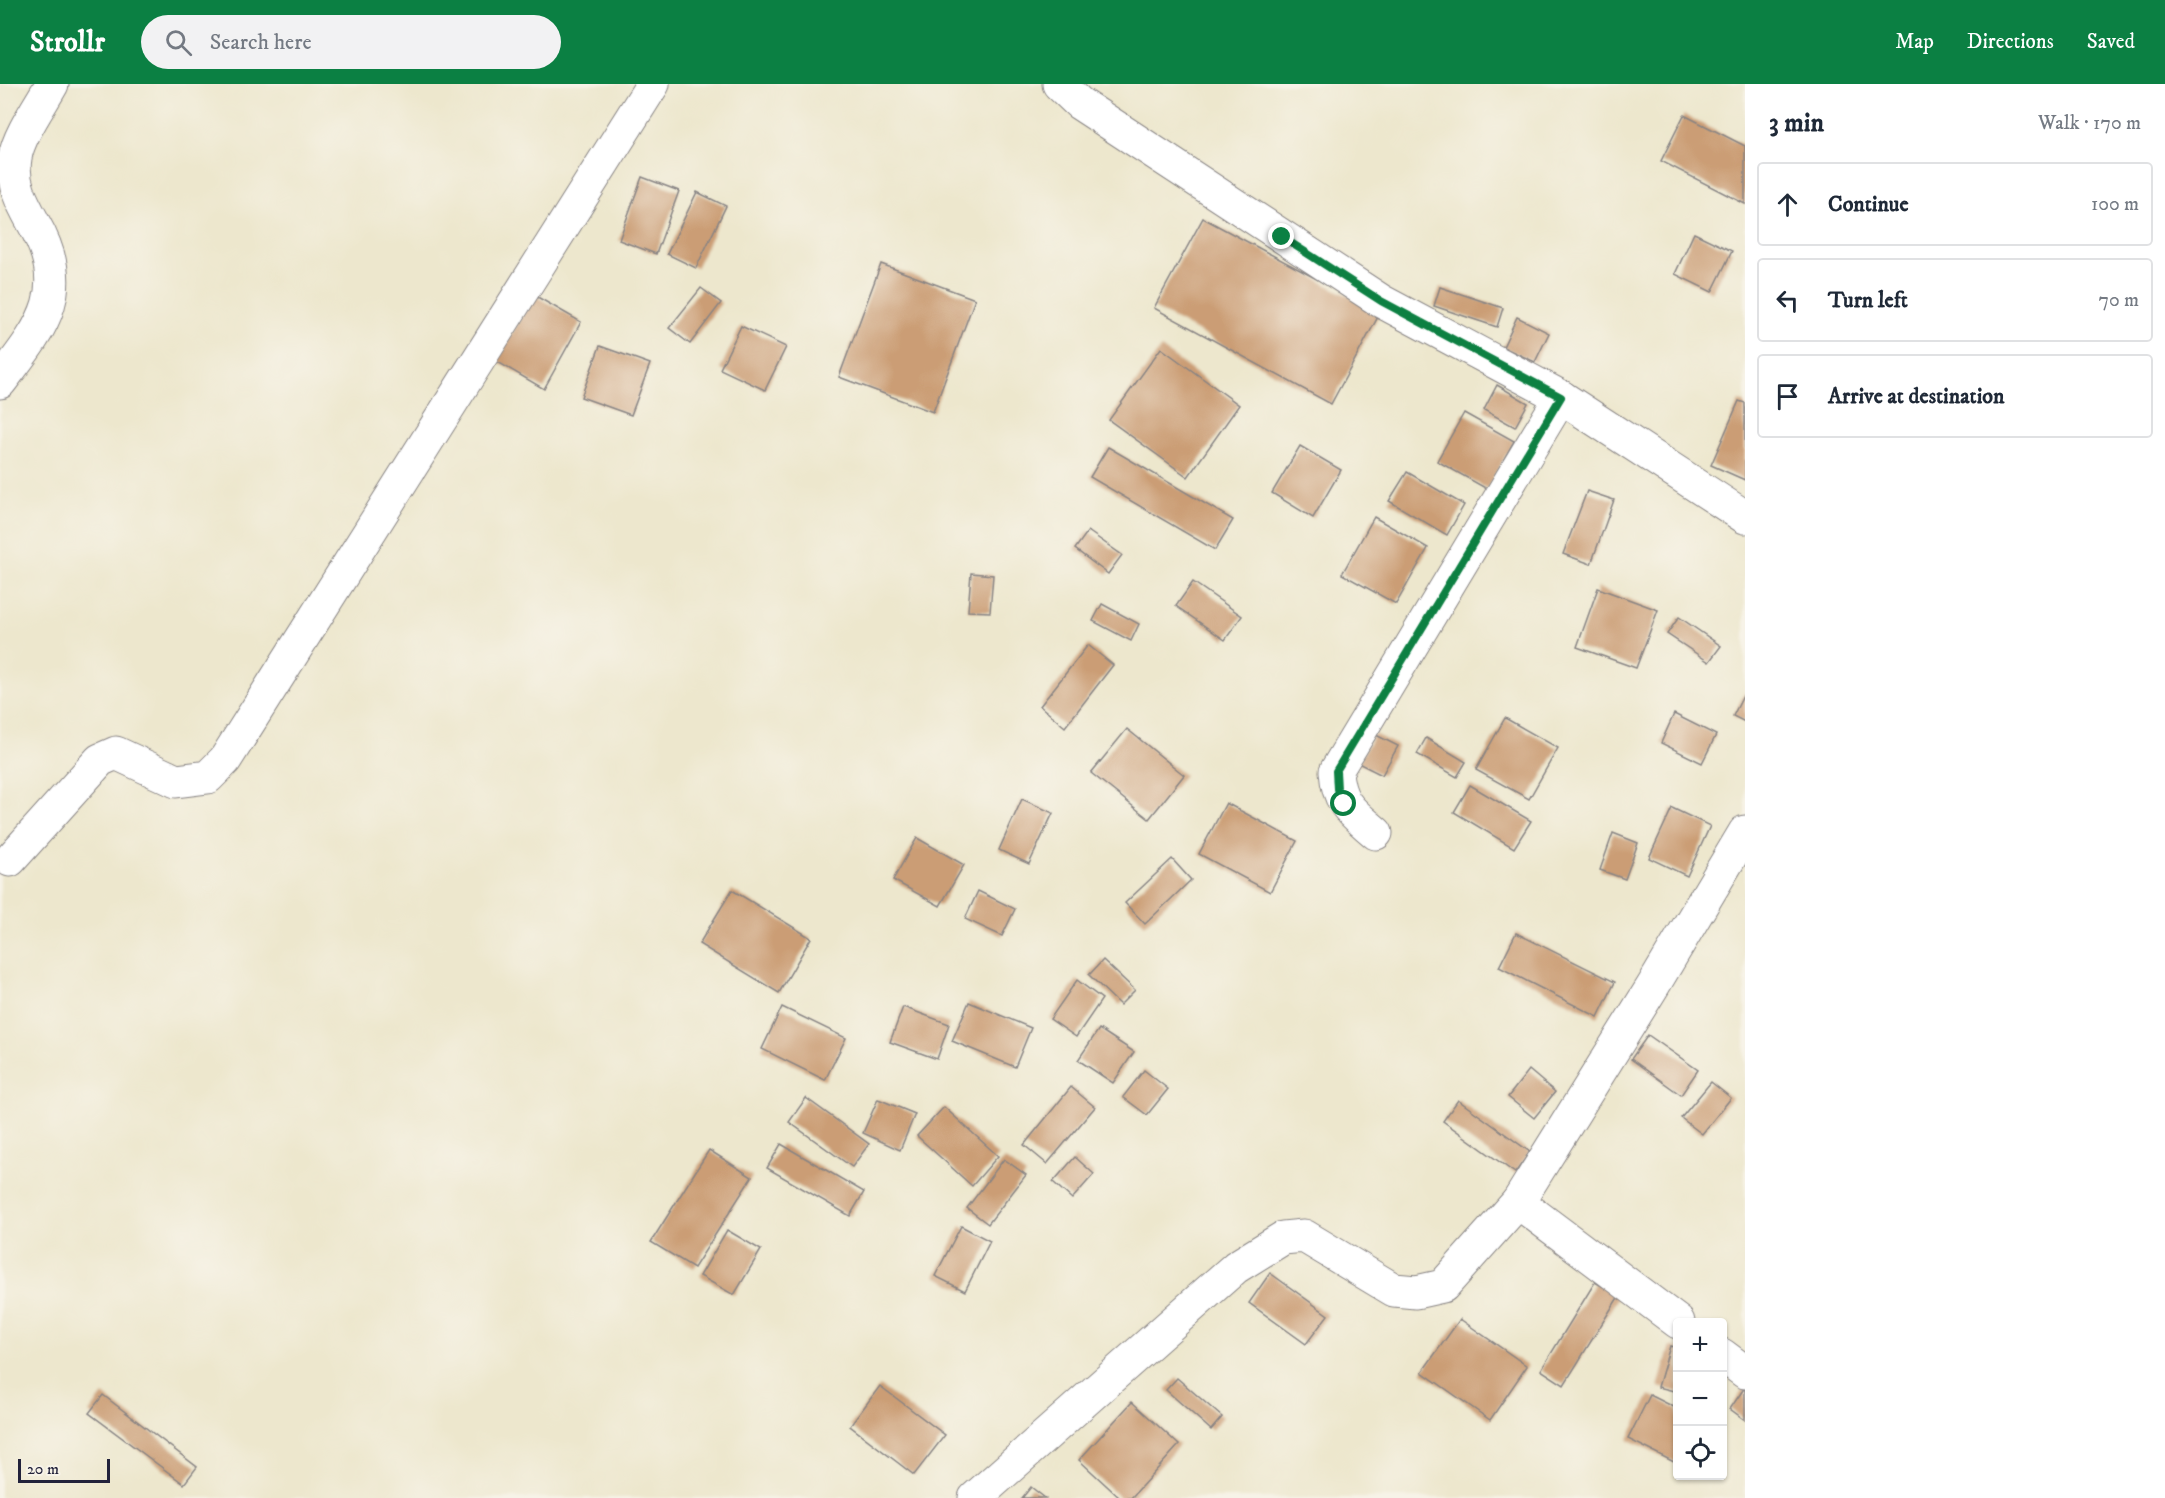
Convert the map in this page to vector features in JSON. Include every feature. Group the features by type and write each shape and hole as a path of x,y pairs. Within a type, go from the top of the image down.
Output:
{"street":[{"path":"0,381 37,334 51,296 51,257 17,194 15,157 52,84"},
{"path":"10,860 100,760 116,753 176,781 208,777 225,760 652,84"},
{"path":"1059,84 1088,109 1381,301 1561,397 1745,517"},
{"path":"1376,833 1344,804 1337,789 1336,771 1561,397"},
{"path":"975,1498 1236,1267 1283,1238 1304,1236 1394,1290 1416,1292 1443,1286 1518,1202 1653,986 1745,832"},
{"path":"1518,1202 1673,1319"},
{"path":"1727,1359 1745,1372"}],"building":[{"path":"1684,115 1745,146 1745,204 1661,161"},
{"path":"642,177 679,191 656,254 619,240"},
{"path":"697,192 726,206 696,268 667,254"},
{"path":"1203,218 1380,313 1331,404 1154,308"},
{"path":"1694,233 1732,251 1712,292 1675,274"},
{"path":"881,264 975,299 933,412 839,377"},
{"path":"1440,287 1503,308 1497,327 1434,306"},
{"path":"701,288 721,303 690,344 669,328"},
{"path":"534,295 581,322 544,389 496,361"},
{"path":"1517,317 1549,333 1535,362 1503,347"},
{"path":"741,326 786,347 765,390 720,369"},
{"path":"600,346 650,364 631,415 581,397"},
{"path":"1161,348 1239,405 1188,477 1109,420"},
{"path":"1497,385 1528,403 1515,427 1484,410"},
{"path":"1739,401 1745,403 1745,480 1711,465"},
{"path":"1464,413 1514,441 1487,489 1437,461"},
{"path":"1300,446 1341,470 1313,518 1272,493"},
{"path":"1108,447 1233,520 1215,550 1090,477"},
{"path":"1407,472 1464,505 1447,535 1389,501"},
{"path":"1587,491 1614,500 1591,564 1563,554"},
{"path":"1374,517 1428,548 1396,604 1342,574"},
{"path":"1088,531 1122,555 1108,574 1075,549"},
{"path":"971,573 993,575 990,612 968,611"},
{"path":"1193,582 1242,616 1225,640 1176,606"},
{"path":"1598,588 1658,610 1636,668 1577,647"},
{"path":"1102,604 1139,624 1131,641 1093,621"},
{"path":"1679,617 1721,646 1709,662 1667,634"},
{"path":"1088,645 1113,665 1065,727 1040,706"},
{"path":"1745,692 1745,722 1733,716"},
{"path":"1674,714 1716,735 1702,763 1661,743"},
{"path":"1505,718 1558,748 1529,799 1476,770"},
{"path":"1127,729 1184,775 1149,819 1091,773"},
{"path":"1374,734 1398,746 1382,775 1358,763"},
{"path":"1426,738 1466,762 1457,777 1417,754"},
{"path":"1470,785 1531,821 1514,848 1454,812"},
{"path":"1022,799 1053,813 1029,864 999,850"},
{"path":"1226,803 1297,841 1270,892 1199,854"},
{"path":"1672,808 1710,826 1687,876 1649,858"},
{"path":"1613,833 1638,843 1625,879 1600,870"},
{"path":"917,838 964,865 940,906 893,880"},
{"path":"1172,859 1191,880 1145,924 1125,903"},
{"path":"732,890 811,938 779,993 699,944"},
{"path":"978,891 1015,909 1002,936 965,919"},
{"path":"1516,933 1615,982 1598,1017 1499,967"},
{"path":"1103,960 1135,990 1120,1005 1089,975"},
{"path":"1077,980 1102,999 1076,1037 1050,1019"},
{"path":"969,1002 1031,1028 1015,1067 952,1041"},
{"path":"782,1007 846,1038 825,1080 762,1049"},
{"path":"903,1007 949,1024 937,1059 890,1042"},
{"path":"1099,1029 1134,1052 1113,1083 1078,1060"},
{"path":"1648,1035 1698,1070 1681,1095 1631,1059"},
{"path":"1144,1070 1168,1089 1147,1115 1123,1097"},
{"path":"1529,1070 1555,1092 1534,1118 1508,1097"},
{"path":"1711,1082 1731,1098 1702,1134 1681,1118"},
{"path":"1071,1087 1095,1107 1047,1164 1024,1145"},
{"path":"806,1098 869,1144 852,1167 789,1122"},
{"path":"878,1099 915,1114 900,1150 863,1133"},
{"path":"1458,1100 1530,1152 1515,1173 1443,1121"},
{"path":"944,1107 998,1156 972,1186 917,1136"},
{"path":"781,1144 864,1192 850,1216 767,1168"},
{"path":"709,1150 752,1177 694,1268 651,1242"},
{"path":"1075,1157 1094,1174 1072,1199 1053,1182"},
{"path":"1004,1159 1026,1175 988,1224 967,1208"},
{"path":"961,1226 990,1241 965,1291 935,1276"},
{"path":"727,1230 761,1250 734,1295 700,1276"},
{"path":"1270,1273 1328,1315 1306,1344 1249,1303"},
{"path":"1595,1282 1619,1296 1564,1385 1541,1370"},
{"path":"1460,1319 1527,1366 1490,1420 1422,1372"},
{"path":"1670,1346 1673,1347 1673,1391 1658,1387"},
{"path":"1177,1378 1222,1417 1211,1430 1166,1390"},
{"path":"880,1386 945,1435 914,1475 850,1426"},
{"path":"1745,1387 1745,1420 1730,1409"},
{"path":"103,1395 197,1467 184,1484 89,1413"},
{"path":"1650,1395 1673,1406 1673,1462 1628,1439"},
{"path":"1132,1402 1179,1445 1131,1498 1120,1498 1079,1460"},
{"path":"1031,1487 1045,1498 1022,1498"}],"route":[{"path":"1282,237 1381,301 1561,397 1336,771 1337,789 1344,804"}]}
